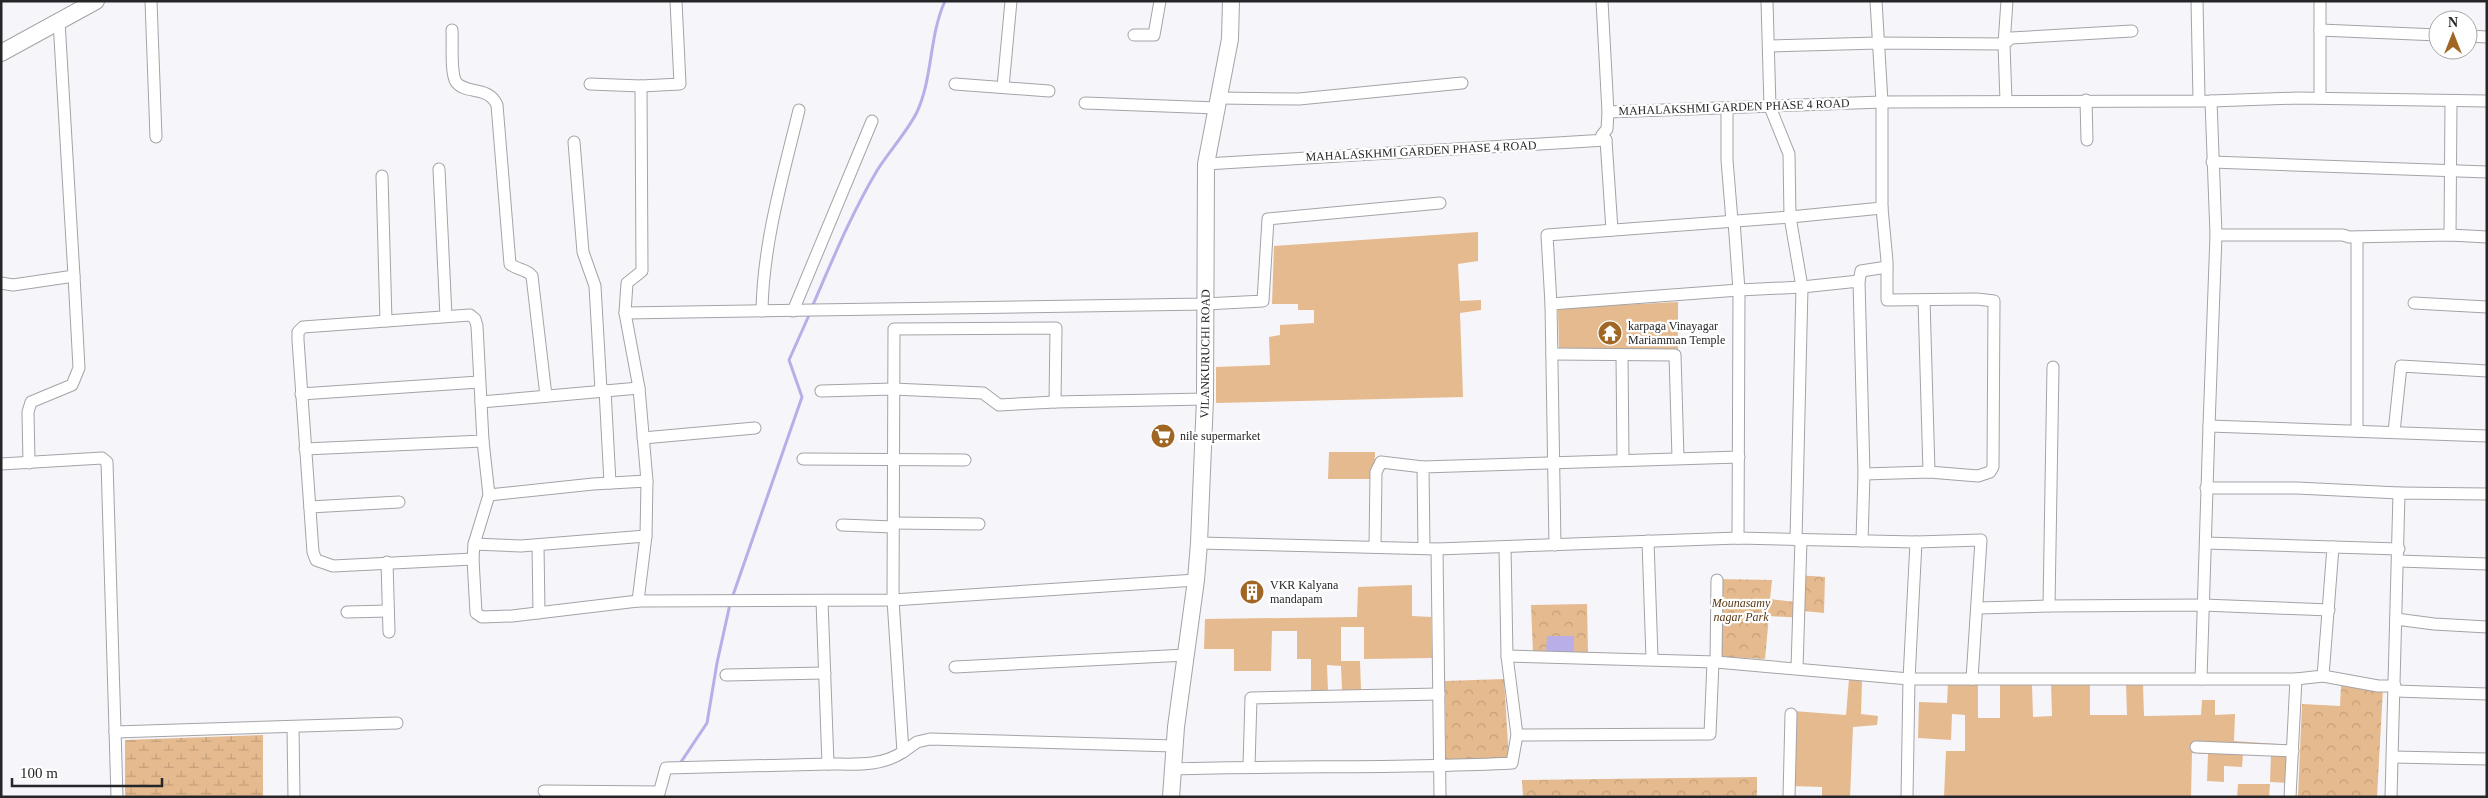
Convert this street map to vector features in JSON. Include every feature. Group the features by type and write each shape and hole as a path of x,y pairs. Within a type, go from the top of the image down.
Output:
{"main road":[{"path":"1,53 96,1"},
{"name":"VILANKURUCHI ROAD","path":"1170,797 1174,746 1196,580 1199,543 1205,400 1206,164 1230,39 1231,1"}],"street":[{"path":"150,1 156,136"},
{"path":"590,84 642,86 680,84 676,1"},
{"path":"1003,87 1011,1"},
{"path":"1134,35 1154,34 1157,30 1160,1"},
{"name":"MAHALAKSHMI GARDEN PHASE 4 ROAD","path":"1602,1 1608,112 1882,102 2320,98 2487,101"},
{"path":"1767,1 1770,106 1789,154 1790,217 1802,287 1797,668"},
{"path":"1864,474 1929,472 1978,476 1990,472 1993,467 1994,301 1977,299 1887,300 1887,267 1882,208 1882,102 1876,1"},
{"path":"2006,101 2004,44 2007,1"},
{"path":"2197,1 2199,99"},
{"path":"2320,1 2320,98"},
{"path":"29,463 28,412 31,402 72,385 79,368 59,21"},
{"path":"452,30 453,72 456,82 463,87 490,95 496,104 510,264 515,268 530,272 532,276 546,396"},
{"path":"2320,30 2428,35"},
{"path":"1769,46 1878,42 2004,44 2011,38 2132,31"},
{"path":"1086,103 1218,103 1299,99 1462,83"},
{"path":"955,84 1049,91"},
{"path":"638,601 646,536 647,480 639,388 625,313 627,283 642,271 642,86"},
{"path":"2086,100 2087,140"},
{"path":"2201,679 2216,236 2211,100"},
{"path":"2450,235 2452,171 2451,101"},
{"path":"1727,108 1727,160 1739,290 1738,538"},
{"path":"762,311 762,279 766,252 799,110"},
{"path":"1608,112 1607,129 1602,135 1606,140 1612,230"},
{"path":"793,311 872,121"},
{"name":"MAHALASKHMI GARDEN PHASE 4 ROAD","path":"1206,164 1606,140"},
{"path":"574,142 583,252 595,286 610,483"},
{"path":"2212,162 2487,172"},
{"path":"439,168 446,316"},
{"path":"382,176 386,321"},
{"path":"625,313 1205,304 1263,301 1268,219 1440,203"},
{"path":"1554,545 1551,304 1547,235 1790,217 1882,208"},
{"path":"2216,236 2343,235 2357,237 2450,235 2487,237"},
{"path":"2356,431 2357,237"},
{"path":"1862,540 1864,474 1859,281 1861,272 1887,267"},
{"path":"1,283 13,285 74,276"},
{"path":"1551,304 1802,287 1859,281"},
{"path":"1924,300 1929,472"},
{"path":"2414,303 2487,307"},
{"path":"473,560 387,562 333,566 316,560 313,552 305,449 298,327 446,316 470,315 475,319 483,441 489,495 474,544 473,560 476,613 482,617 539,613 638,601 893,600 1196,580"},
{"path":"903,752 893,600 894,329 1056,328 1055,402"},
{"path":"1552,354 1675,355 1678,458"},
{"path":"1622,355 1623,460"},
{"path":"2394,432 2401,366 2487,371"},
{"path":"2049,606 2053,367"},
{"path":"302,394 479,382"},
{"path":"481,402 639,388"},
{"path":"821,391 893,389 983,393 998,405 1055,402 1205,400"},
{"path":"2210,426 2487,436"},
{"path":"643,438 755,428"},
{"path":"305,449 483,441"},
{"path":"1375,547 1376,472 1381,462 1423,467 1739,457"},
{"path":"1,464 102,458 107,462 116,797"},
{"path":"803,459 965,460"},
{"path":"1423,467 1424,548"},
{"path":"489,495 647,480"},
{"path":"2206,488 2297,488 2399,493 2487,494"},
{"path":"2391,797 2399,561 2399,493"},
{"path":"310,507 399,502"},
{"path":"842,525 979,524"},
{"path":"474,544 538,545 646,536"},
{"path":"1199,543 1437,548 1738,538 1916,542 1981,540 1972,679"},
{"path":"1648,541 1652,658"},
{"path":"1907,797 1909,679 1916,542"},
{"path":"2206,543 2399,548"},
{"path":"538,545 539,613"},
{"path":"1173,769 1249,766 1440,767 1512,763 1517,735 1507,656 1505,546"},
{"path":"2323,676 2333,547"},
{"path":"1437,548 1440,797"},
{"path":"2399,561 2487,564"},
{"path":"387,562 389,632"},
{"path":"1517,735 1710,734 1717,580"},
{"path":"822,601 828,764"},
{"path":"1978,608 2203,604 2329,610"},
{"path":"347,612 388,610"},
{"path":"2396,619 2434,624 2487,627"},
{"path":"956,667 1186,655"},
{"path":"1507,656 1652,658 1797,668 1909,679 2201,679 2323,676 2395,689 2487,694"},
{"path":"726,675 825,673"},
{"path":"2290,797 2296,678"},
{"path":"1249,766 1251,698 1439,694"},
{"path":"1789,797 1792,714"},
{"path":"115,732 397,723"},
{"path":"293,727 294,797"},
{"path":"544,791 659,794 666,768 880,762 892,759 917,742 930,739 1174,746"},
{"path":"2196,747 2293,752"},
{"path":"2393,757 2487,759"}],"green space":[{"path":"1478,232 1478,261 1458,264 1460,301 1481,300 1481,310 1460,313 1463,397 1216,403 1216,367 1270,365 1269,337 1280,335 1280,325 1314,323 1314,310 1298,310 1298,304 1272,304 1274,246"},
{"path":"1678,302 1678,351 1559,351 1558,308"},
{"path":"1329,452 1375,452 1374,479 1328,479"},
{"name":"Mounasamy nagar Park","path":"1797,575 1825,577 1824,613 1804,611 1803,618 1769,616 1765,659 1710,656 1714,579 1772,580 1770,599 1796,602"},
{"path":"1412,585 1412,616 1431,617 1432,658 1364,659 1364,627 1341,627 1341,661 1360,661 1361,690 1342,690 1341,666 1327,665 1328,691 1311,691 1311,659 1297,659 1297,631 1272,631 1271,671 1234,671 1234,649 1204,649 1205,619 1357,617 1358,587"},
{"path":"1587,604 1588,654 1533,654 1531,605"},
{"path":"1504,679 1509,760 1446,762 1445,681"},
{"path":"1849,679 1862,679 1861,714 1878,716 1877,725 1853,727 1850,797 1822,797 1822,787 1791,786 1793,711 1846,715"},
{"path":"2051,683 2090,683 2090,715 2127,715 2126,683 2143,683 2144,716 2201,715 2202,700 2215,700 2215,715 2235,714 2234,741 2291,745 2289,783 2270,782 2271,755 2243,753 2242,767 2224,766 2224,782 2207,781 2208,754 2192,753 2191,797 1944,797 1946,751 1965,751 1965,715 1952,714 1951,740 1918,738 1919,702 1947,703 1948,684 1978,684 1978,718 2000,718 2000,685 2032,685 2033,717 2052,716"},
{"path":"2341,686 2383,688 2377,797 2298,797 2302,704 2340,706"},
{"path":"263,735 263,797 125,797 125,740"},
{"path":"1757,777 1757,797 1523,797 1522,780"},
{"path":"2238,784 2270,784 2269,797 2237,797"}],"shaded area":[{"path":"1547,636 1574,636 1574,653 1546,652"}],"waterway":[{"path":"812,307 843,237 869,185 917,112 926,85 936,28 945,1"},
{"path":"732,598 802,397 789,360 810,313"},
{"path":"679,765 707,723 717,663 730,604"}],"place":[{"name":"karpaga Vinayagar Mariamman Temple","path":"1610,333"},
{"name":"nile supermarket","path":"1163,436"},
{"name":"VKR Kalyana mandapam","path":"1252,592"}]}
